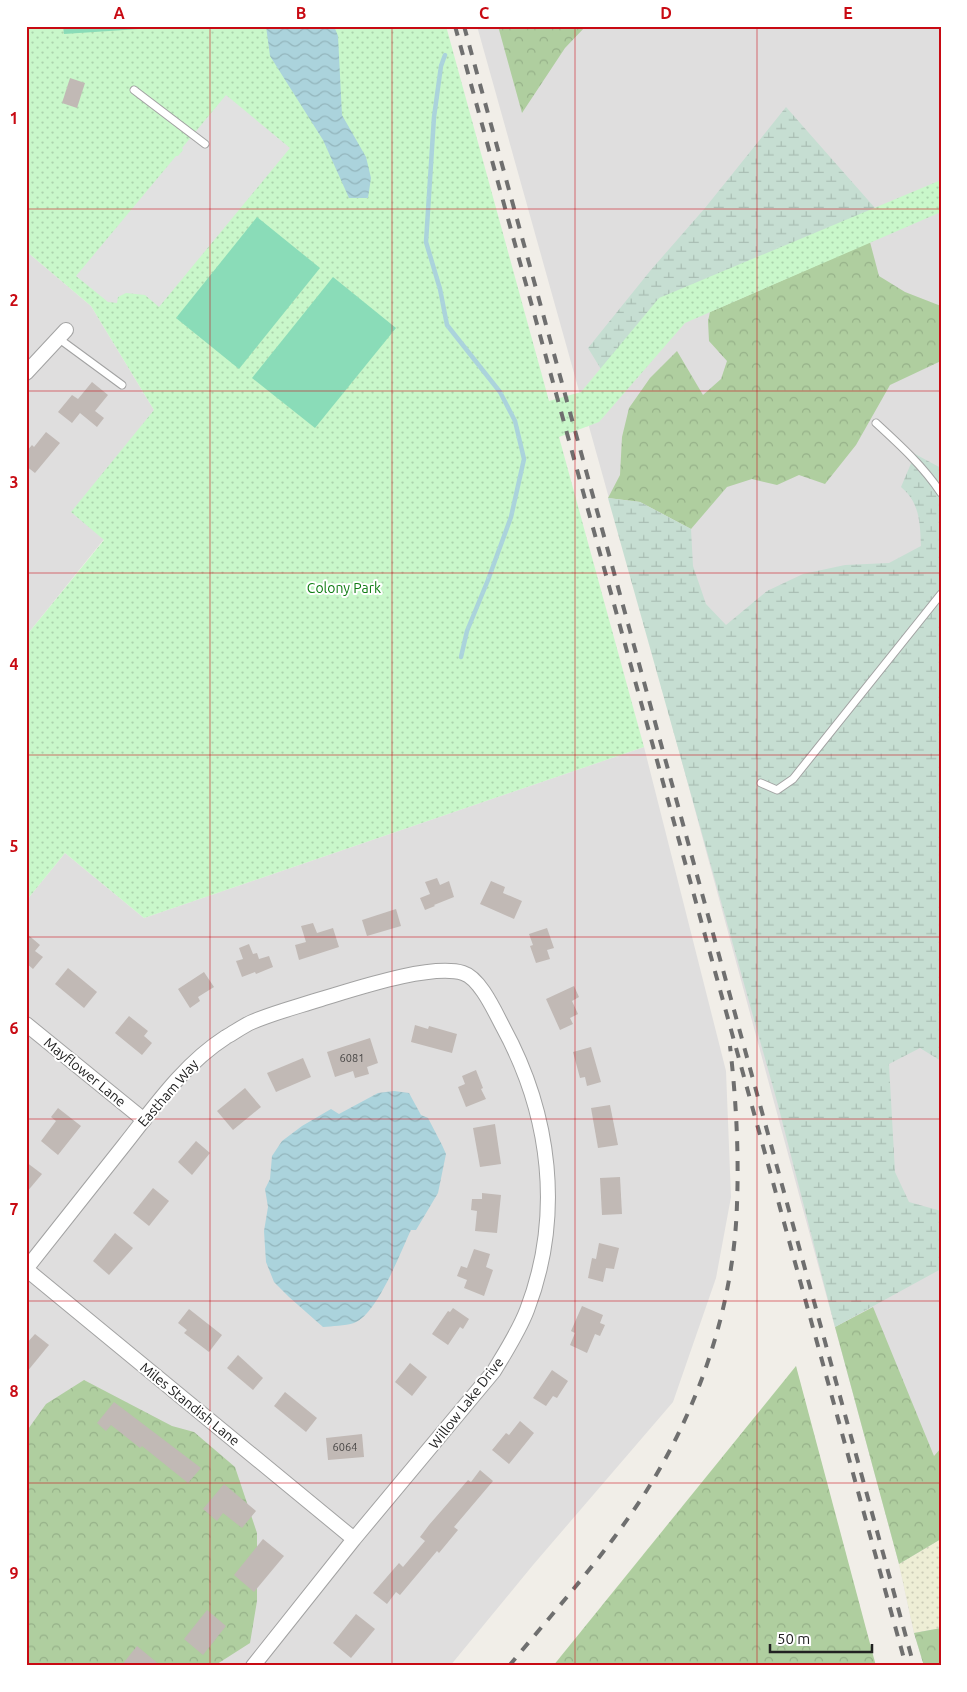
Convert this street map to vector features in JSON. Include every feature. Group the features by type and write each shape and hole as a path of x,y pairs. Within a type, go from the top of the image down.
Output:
{"street":[{"path":"26,373 62,334"},
{"name":"Eastham Way","path":"26,1269 187,1068 199,1056 226,1037 250,1023 280,1011 409,975 430,972 465,973 476,982"},
{"name":"Willow Lake Drive","path":"253,1666 354,1539 494,1371 512,1341 527,1309 541,1262 548,1215 545,1143 533,1094 514,1048 485,994 476,982"},
{"name":"Mayflower Lane","path":"26,1024 144,1120"},
{"name":"Miles Standish Lane","path":"26,1269 354,1539"}],"lane":[{"path":"134,90 205,144"},
{"path":"62,334 122,385"},
{"path":"876,423 918,463 941,493"},
{"path":"760,783 777,790 793,779 941,594"}],"shaded area":[{"path":"477,26 941,26 941,1666 924,1666 914,1633 899,1564 659,677"},
{"path":"226,95 290,148 159,307 145,295 126,293 118,297 117,303 108,302 76,276 183,150 182,148"},
{"path":"26,251 91,306 154,410 104,539 26,636"},
{"path":"644,747 726,1071 731,1197 716,1278 673,1402 533,1565 450,1666 26,1666 26,901 65,853 144,918"}],"green space":[{"name":"Colony Park","path":"26,26 446,26 549,401 581,392 659,298 941,180 941,212 685,323 599,422 559,437 644,747 144,918 65,853 26,901 26,636 104,540 71,512 154,410 91,306 26,251"},
{"path":"63,26 184,26 64,34"},
{"path":"498,26 586,26 565,48 522,113"},
{"path":"786,107 875,208 874,216 674,305 607,379 588,348 650,271 705,208"},
{"path":"257,217 320,268 239,369 176,318"},
{"path":"870,242 879,276 905,292 941,306 941,361 890,385 856,445 825,484 799,475 777,485 752,479 727,487 691,529 640,502 608,498 620,475 622,437 629,408 650,378 677,351 703,395 721,379 727,361 709,341 708,321 710,312"},
{"path":"333,277 396,328 315,428 252,378"},
{"path":"915,454 941,468 941,1061 920,1048 889,1064 895,1172 909,1202 941,1211 941,1269 835,1327 778,1105 608,498 640,502 691,529 693,566 706,604 726,625 767,591 803,574 845,565 889,563 921,546 918,514 912,500 901,487"},
{"path":"873,1307 934,1456 941,1448 941,1539 899,1564 835,1327"},
{"path":"796,1366 876,1666 553,1666"},
{"path":"84,1380 172,1426 194,1432 235,1467 257,1533 257,1601 250,1643 214,1666 26,1666 26,1432 46,1404"},
{"path":"941,1539 941,1628 914,1633 899,1564"},
{"path":"941,1628 941,1666 924,1666 914,1633"}],"water":[{"path":"266,26 334,26 338,36 342,115 366,157 371,178 368,198 349,198 323,140 270,56"},
{"path":"394,1091 409,1093 421,1115 428,1118 446,1154 438,1193 416,1230 411,1230 387,1282 363,1318 354,1323 323,1327 274,1282 266,1262 264,1231 268,1207 265,1189 270,1179 272,1156 282,1141 302,1126 331,1109 339,1114 378,1093"}],"building":[{"path":"70,78 85,83 77,108 62,103"},
{"path":"92,382 108,395 95,411 104,418 97,427 80,413 72,423 58,412 72,395 78,399"},
{"path":"46,432 60,443 35,473 26,466 26,452 32,445 34,447"},
{"path":"437,878 440,885 449,881 454,897 425,910 420,898 430,894 425,882"},
{"path":"491,881 505,887 503,893 522,901 514,919 480,904"},
{"path":"396,909 401,926 367,936 362,920"},
{"path":"313,923 317,933 333,928 339,947 299,960 295,945 306,942 301,926"},
{"path":"547,928 554,948 547,950 550,959 536,963 530,946 533,945 529,934"},
{"path":"26,933 40,945 35,951 43,957 33,969 26,963"},
{"path":"249,944 253,954 257,953 259,959 269,956 273,967 242,977 236,961 243,959 239,948"},
{"path":"68,968 97,992 84,1008 55,984"},
{"path":"204,972 214,987 198,997 200,1001 190,1008 178,989"},
{"path":"574,986 579,997 572,1001 578,1014 570,1018 573,1024 560,1030 546,999"},
{"path":"129,1016 148,1031 144,1036 152,1043 142,1055 115,1033"},
{"path":"415,1025 428,1029 429,1026 457,1034 452,1053 411,1042"},
{"path":"370,1038 378,1063 367,1067 369,1074 355,1078 353,1071 335,1077 327,1052"},
{"path":"591,1047 601,1082 587,1086 585,1077 580,1078 573,1052"},
{"path":"303,1058 311,1077 276,1092 267,1073"},
{"path":"476,1070 486,1099 466,1107 458,1087 465,1084 462,1076"},
{"path":"245,1088 261,1107 233,1130 217,1111"},
{"path":"610,1105 618,1145 598,1148 591,1108"},
{"path":"58,1108 81,1126 58,1155 41,1141 56,1121 51,1117"},
{"path":"495,1124 501,1164 480,1167 473,1128"},
{"path":"196,1141 210,1153 192,1175 178,1162"},
{"path":"26,1162 42,1174 26,1193"},
{"path":"620,1177 622,1214 602,1215 600,1178"},
{"path":"153,1188 169,1201 149,1226 133,1213"},
{"path":"482,1193 501,1195 497,1233 475,1231 477,1211 471,1210 472,1199 482,1199"},
{"path":"115,1233 133,1248 109,1275 93,1261"},
{"path":"599,1243 619,1248 614,1269 606,1268 603,1282 588,1278 592,1258 596,1259"},
{"path":"474,1249 490,1254 486,1267 493,1270 484,1296 464,1288 467,1280 457,1276 461,1266 467,1268"},
{"path":"582,1306 603,1315 600,1323 605,1325 600,1336 595,1334 587,1353 570,1345 575,1333 571,1331"},
{"path":"453,1308 469,1319 463,1329 460,1327 448,1345 432,1334 448,1311 450,1312"},
{"path":"189,1309 222,1335 209,1352 184,1333 187,1330 178,1323"},
{"path":"35,1334 49,1345 26,1373 26,1344"},
{"path":"238,1355 263,1378 253,1390 227,1368"},
{"path":"410,1363 427,1377 412,1396 395,1382"},
{"path":"552,1370 568,1381 557,1398 553,1396 546,1406 533,1398"},
{"path":"285,1392 317,1418 306,1432 274,1406"},
{"path":"114,1402 201,1468 188,1483 142,1446 140,1448 111,1425 106,1431 97,1423"},
{"path":"520,1421 534,1433 509,1464 492,1450 506,1433 509,1435"},
{"path":"362,1434 364,1457 328,1460 326,1438"},
{"path":"480,1470 493,1481 454,1527 458,1530 439,1553 437,1551 400,1595 396,1592 387,1604 373,1593 399,1563 403,1567 425,1541 420,1537 429,1525 468,1480 471,1482"},
{"path":"224,1484 256,1511 242,1528 223,1513 217,1521 203,1509"},
{"path":"263,1539 284,1556 254,1592 234,1575"},
{"path":"207,1610 226,1626 203,1655 184,1639"},
{"path":"356,1614 375,1629 351,1658 333,1643"},
{"path":"137,1646 161,1666 121,1666"}],"waterway":[{"path":"445,55 441,66 434,117 426,242 440,289 447,325 500,392 515,421 524,459 511,517 467,631 461,657"}],"railway":[{"path":"455,26 906,1666"},
{"path":"464,26 914,1666"},
{"path":"509,1666 581,1580 632,1513 647,1490 683,1424 711,1353 729,1279 737,1204 737,1145 730,1046"}]}
